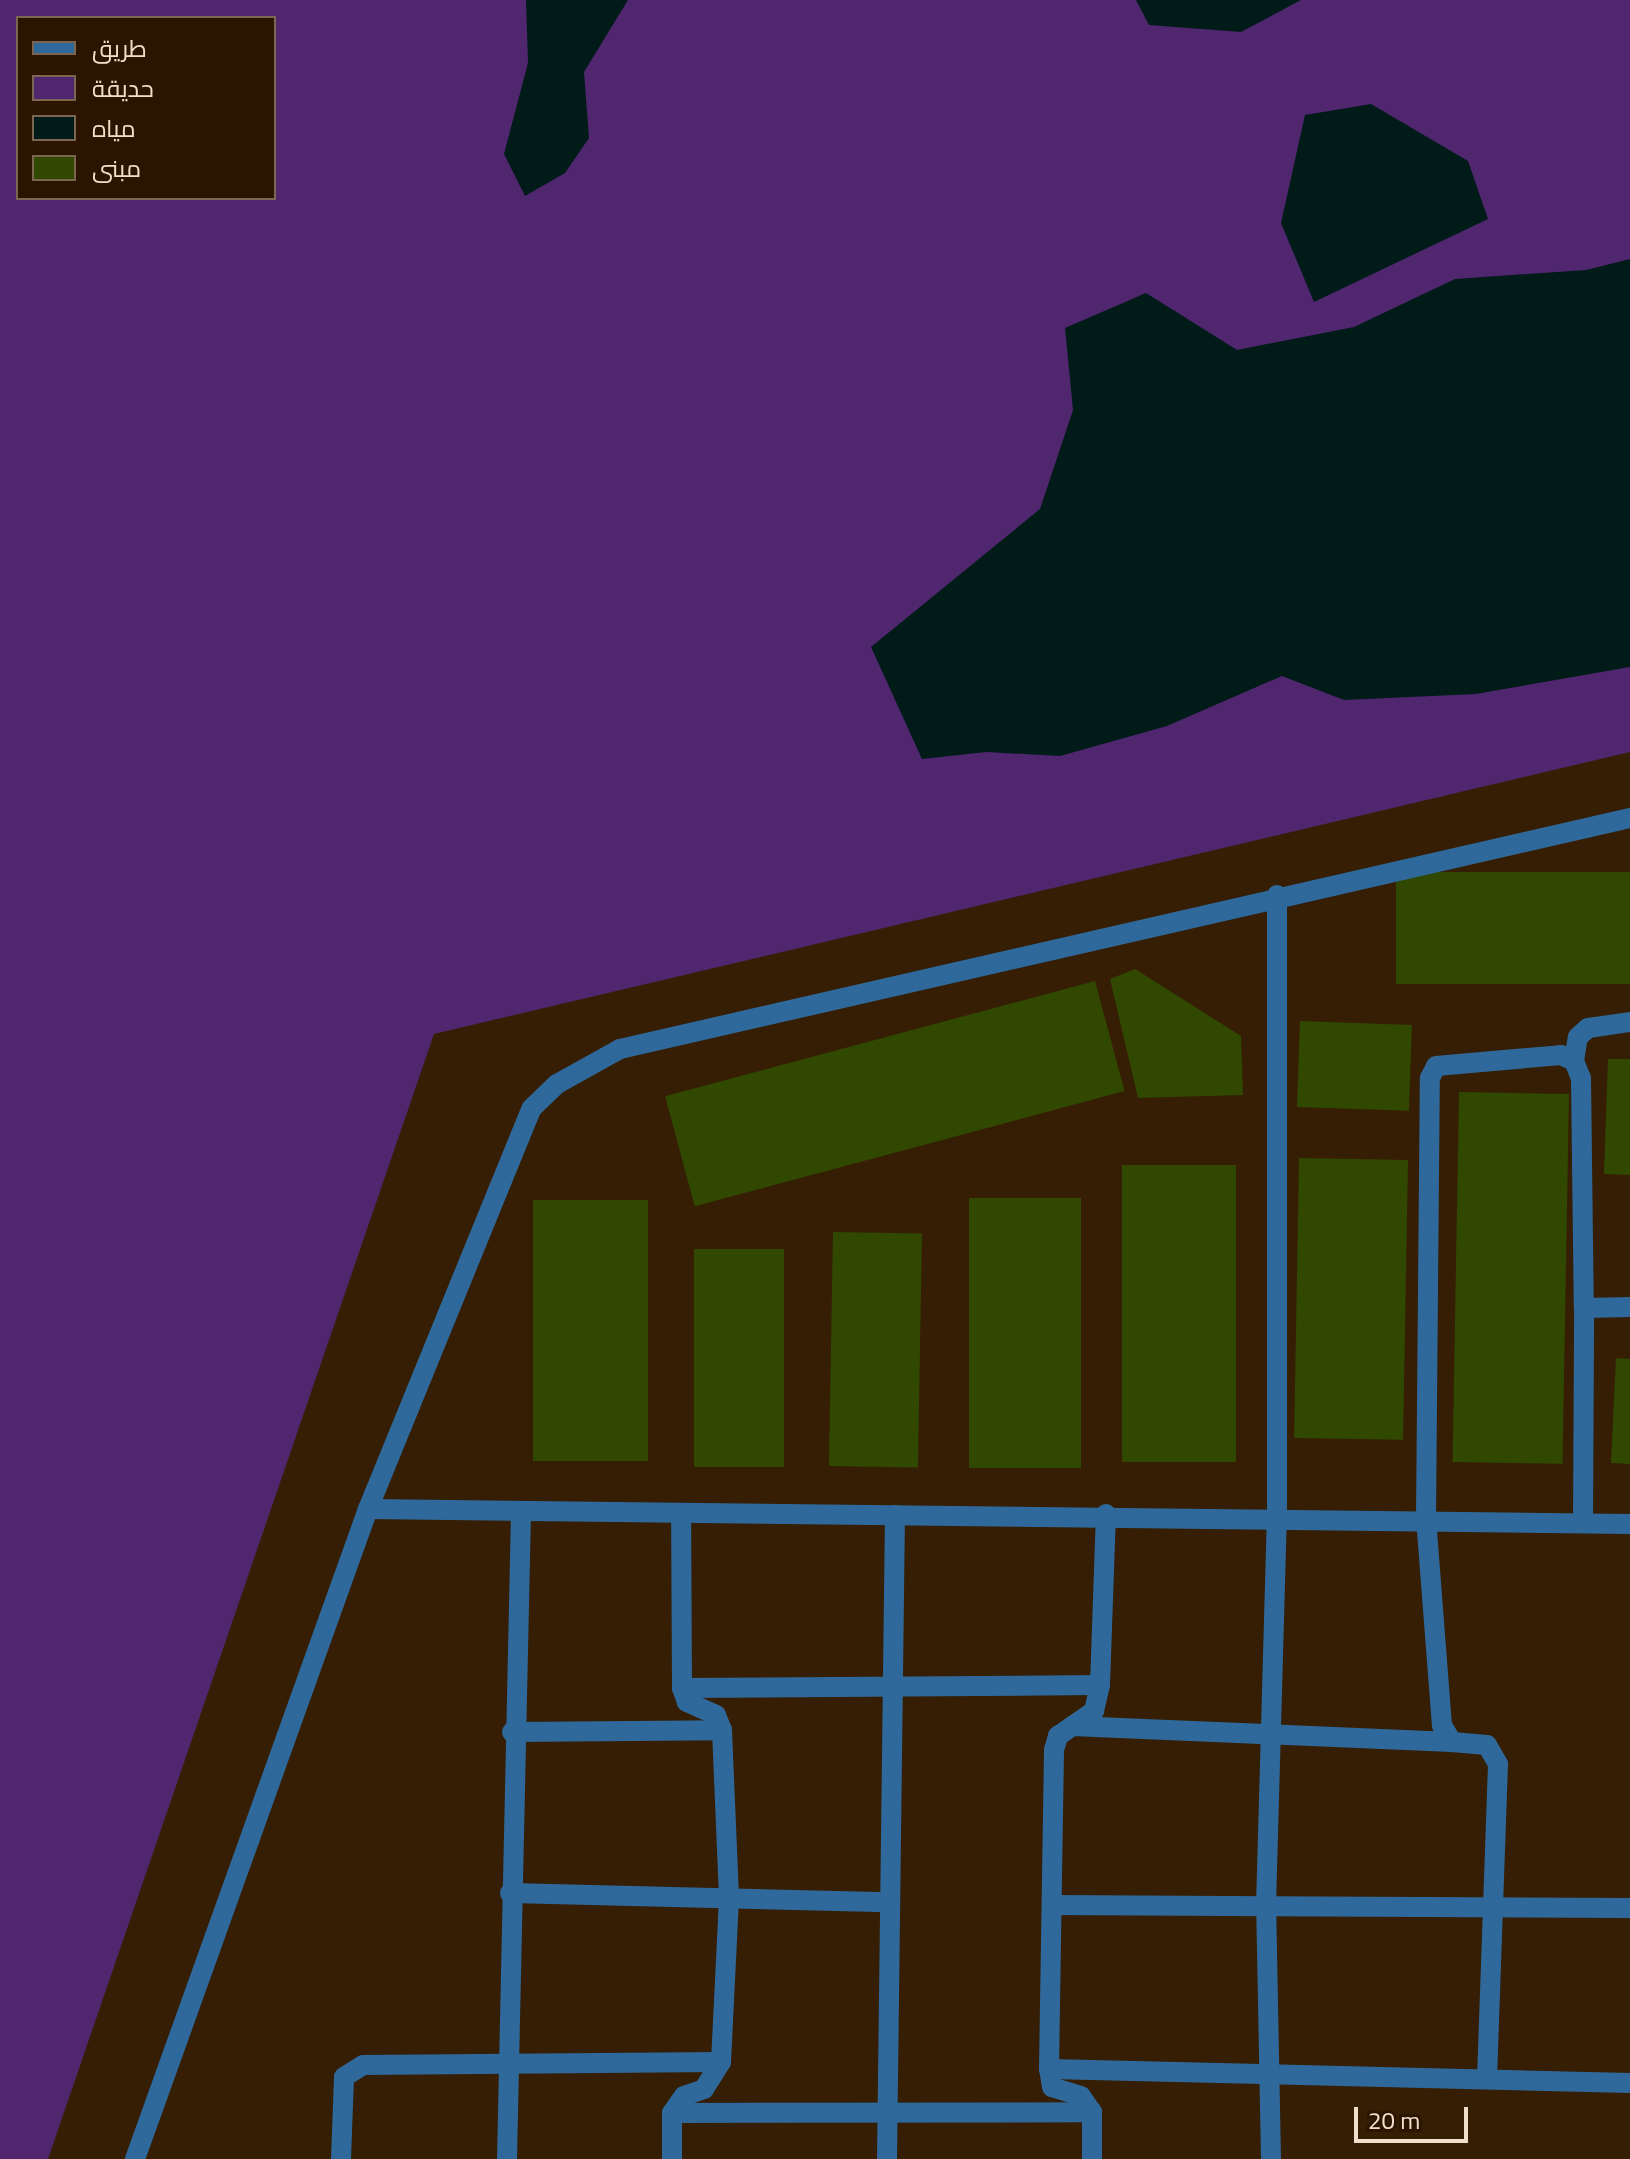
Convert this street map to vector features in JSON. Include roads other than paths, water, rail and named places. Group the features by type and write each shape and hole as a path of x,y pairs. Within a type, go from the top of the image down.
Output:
{"street":[{"path":"135,2159 368,1509 532,1108 590,1060 1277,895 1630,818"},
{"path":"1271,2159 1266,1906 1277,1515 1277,895"},
{"path":"1583,1523 1581,1078 1574,1061 1578,1037 1588,1028 1630,1022"},
{"path":"1452,1742 1442,1725 1426,1518 1430,1078 1451,1059 1561,1055 1574,1061"},
{"path":"1584,1308 1630,1307"},
{"path":"368,1509 681,1516 1277,1515 1630,1524"},
{"path":"507,2159 512,1732 521,1514"},
{"path":"1092,2159 1092,2112 1081,2096 1052,2087 1049,2069 1054,1750 1072,1726 1094,1711 1100,1685 1106,1514"},
{"path":"887,2159 895,1515"},
{"path":"672,2159 672,2113 684,2096 704,2089 721,2062 729,1897 722,1730 716,1715 687,1702 682,1688 681,1516"},
{"path":"682,1688 1100,1685"},
{"path":"1072,1726 1487,1745 1498,1764 1487,2078"},
{"path":"512,1732 722,1730"},
{"path":"510,1893 889,1902"},
{"path":"1052,1905 1630,1908"},
{"path":"341,2159 344,2077 352,2068 508,2068 721,2062"},
{"path":"1049,2069 1630,2083"},
{"path":"672,2113 1092,2112"}],"water":[{"path":"526,0 628,0 584,72 589,138 565,173 525,196 504,154 528,63"},
{"path":"1136,0 1301,0 1241,32 1149,25"},
{"path":"1371,104 1468,161 1488,219 1314,302 1281,223 1305,115"},
{"path":"1630,259 1630,667 1476,694 1344,700 1282,676 1167,726 1060,756 986,752 922,759 871,647 1040,509 1073,410 1065,328 1146,293 1237,350 1354,327 1455,279 1586,270"}]}
